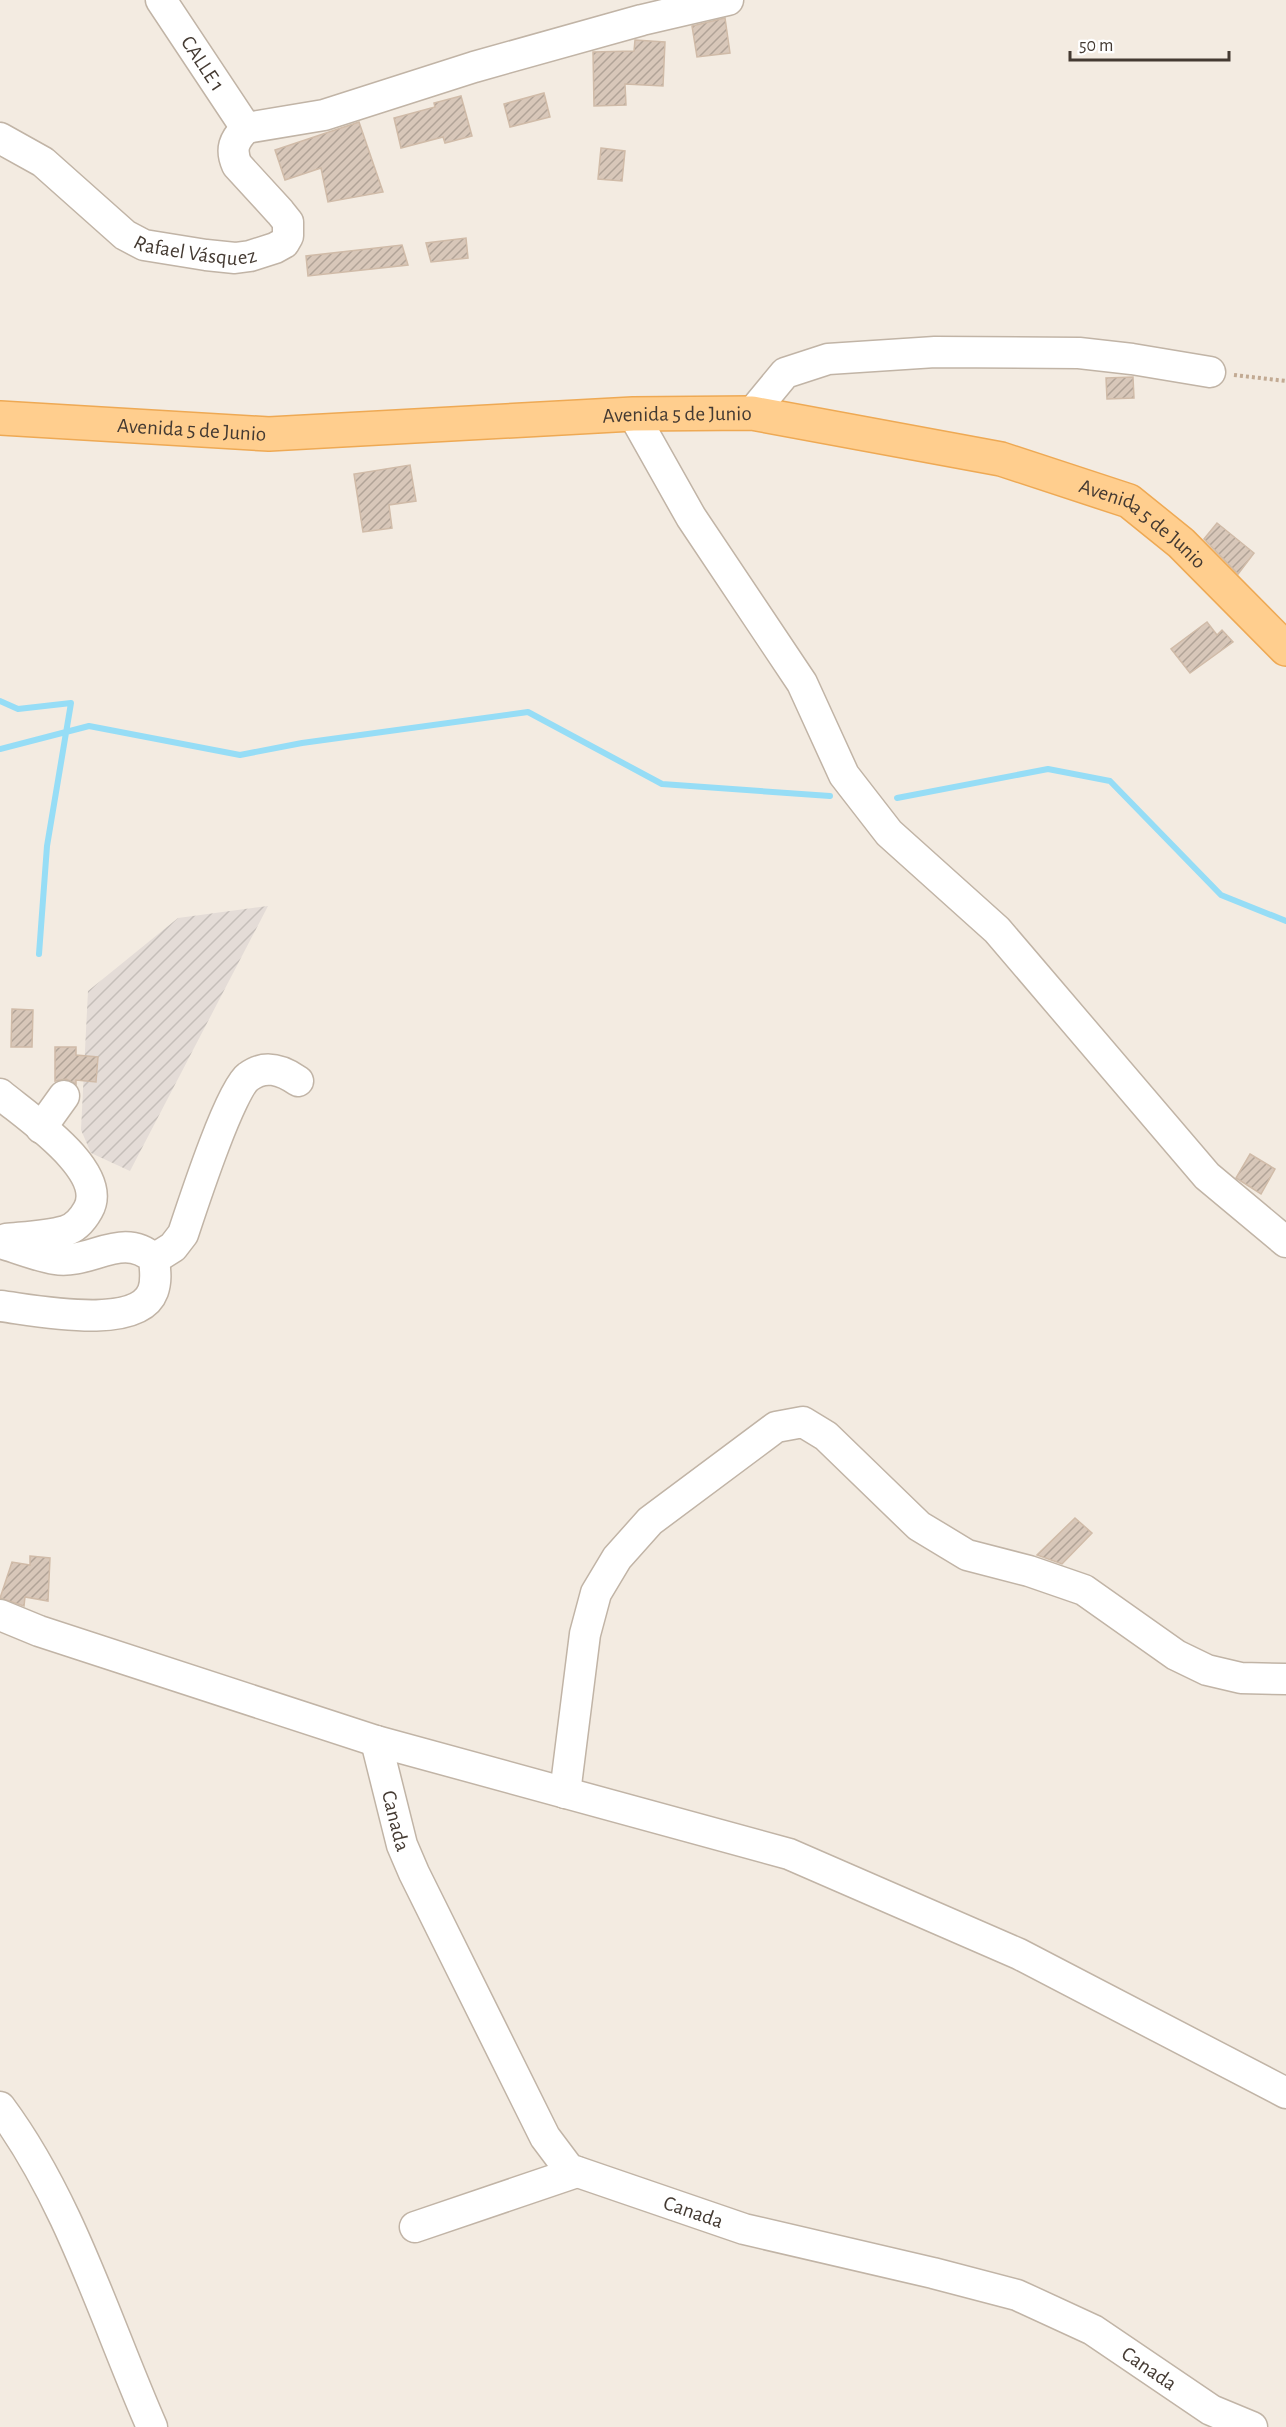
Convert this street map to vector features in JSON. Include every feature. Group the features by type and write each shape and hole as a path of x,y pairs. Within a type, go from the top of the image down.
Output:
{"main road":[{"name":"Avenida 5 de Junio","path":"0,418 269,434 633,414 752,413 1001,459 1129,501 1181,543 1286,649"}],"street":[{"name":"CALLE 1","path":"161,0 246,128"},
{"path":"246,128 324,115 642,10 728,0"},
{"name":"Rafael Vásquez","path":"0,138 43,162 125,235 144,245 235,258 275,248 284,243 288,236 288,222 237,165 233,156 234,141 246,128"},
{"path":"752,413 785,373 828,358 935,352 1079,353 1132,358 1210,372"},
{"path":"633,414 691,517 802,683 844,775 889,833 997,930 1207,1176 1286,1242"},
{"path":"154,1259 173,1247 183,1234 233,1101 246,1077 264,1070 281,1070 298,1081"},
{"path":"0,1094 74,1156 94,1191 91,1206 83,1220 68,1231 0,1242"},
{"path":"41,1128 64,1096"},
{"path":"0,1242 55,1259 67,1259 130,1246 143,1249 154,1259 156,1279 153,1293 138,1307 101,1317 0,1306"},
{"path":"565,1793 585,1634 596,1593 617,1558 650,1521 776,1427 803,1422 826,1436 919,1527 967,1555 1029,1571 1084,1590 1176,1654 1207,1670 1242,1678 1286,1679"},
{"path":"0,1615 39,1631 376,1741 789,1854 1019,1954 1286,2093"},
{"name":"Canada","path":"376,1741 402,1845 414,1873 545,2137 562,2163 577,2172 761,2234 933,2273 1017,2295 1093,2330 1211,2410 1252,2427"},
{"path":"0,2107 27,2143 72,2237 152,2427"},
{"path":"415,2227 577,2172"}],"path":[{"path":"1210,372 1286,381"}],"shaded area":[{"path":"268,906 130,1171 91,1153 81,1130 88,991 178,918"}],"building":[{"path":"725,18 730,53 697,57 692,26"},
{"path":"635,40 665,42 663,86 625,84 626,105 594,106 593,52 634,51"},
{"path":"544,93 550,117 510,127 504,104"},
{"path":"461,96 472,136 445,143 443,137 401,148 394,118 435,107 434,103"},
{"path":"359,122 383,192 328,202 321,168 285,180 275,150"},
{"path":"601,148 625,151 622,181 598,179"},
{"path":"466,238 468,258 431,262 426,243"},
{"path":"402,245 408,265 308,276 306,256"},
{"path":"1133,377 1134,398 1107,399 1106,378"},
{"path":"410,465 416,501 389,505 392,528 363,532 354,474"},
{"path":"1217,523 1254,553 1238,574 1204,539"},
{"path":"1207,622 1217,635 1222,630 1233,642 1190,673 1171,649"},
{"path":"12,1009 33,1010 32,1047 11,1047"},
{"path":"55,1047 76,1047 76,1055 98,1057 96,1082 76,1080 76,1084 66,1079 55,1081"},
{"path":"1250,1154 1275,1169 1261,1194 1236,1178"},
{"path":"1075,1518 1092,1533 1062,1564 1037,1555"},
{"path":"30,1556 50,1558 48,1601 25,1597 24,1606 0,1598 12,1562 30,1565"}],"waterway":[{"path":"0,701 18,709 71,703 47,846 39,954"},
{"path":"0,749 89,726 240,755 302,743 528,712 662,784 830,796"},
{"path":"897,798 1048,769 1110,781 1221,895 1286,921"}]}
